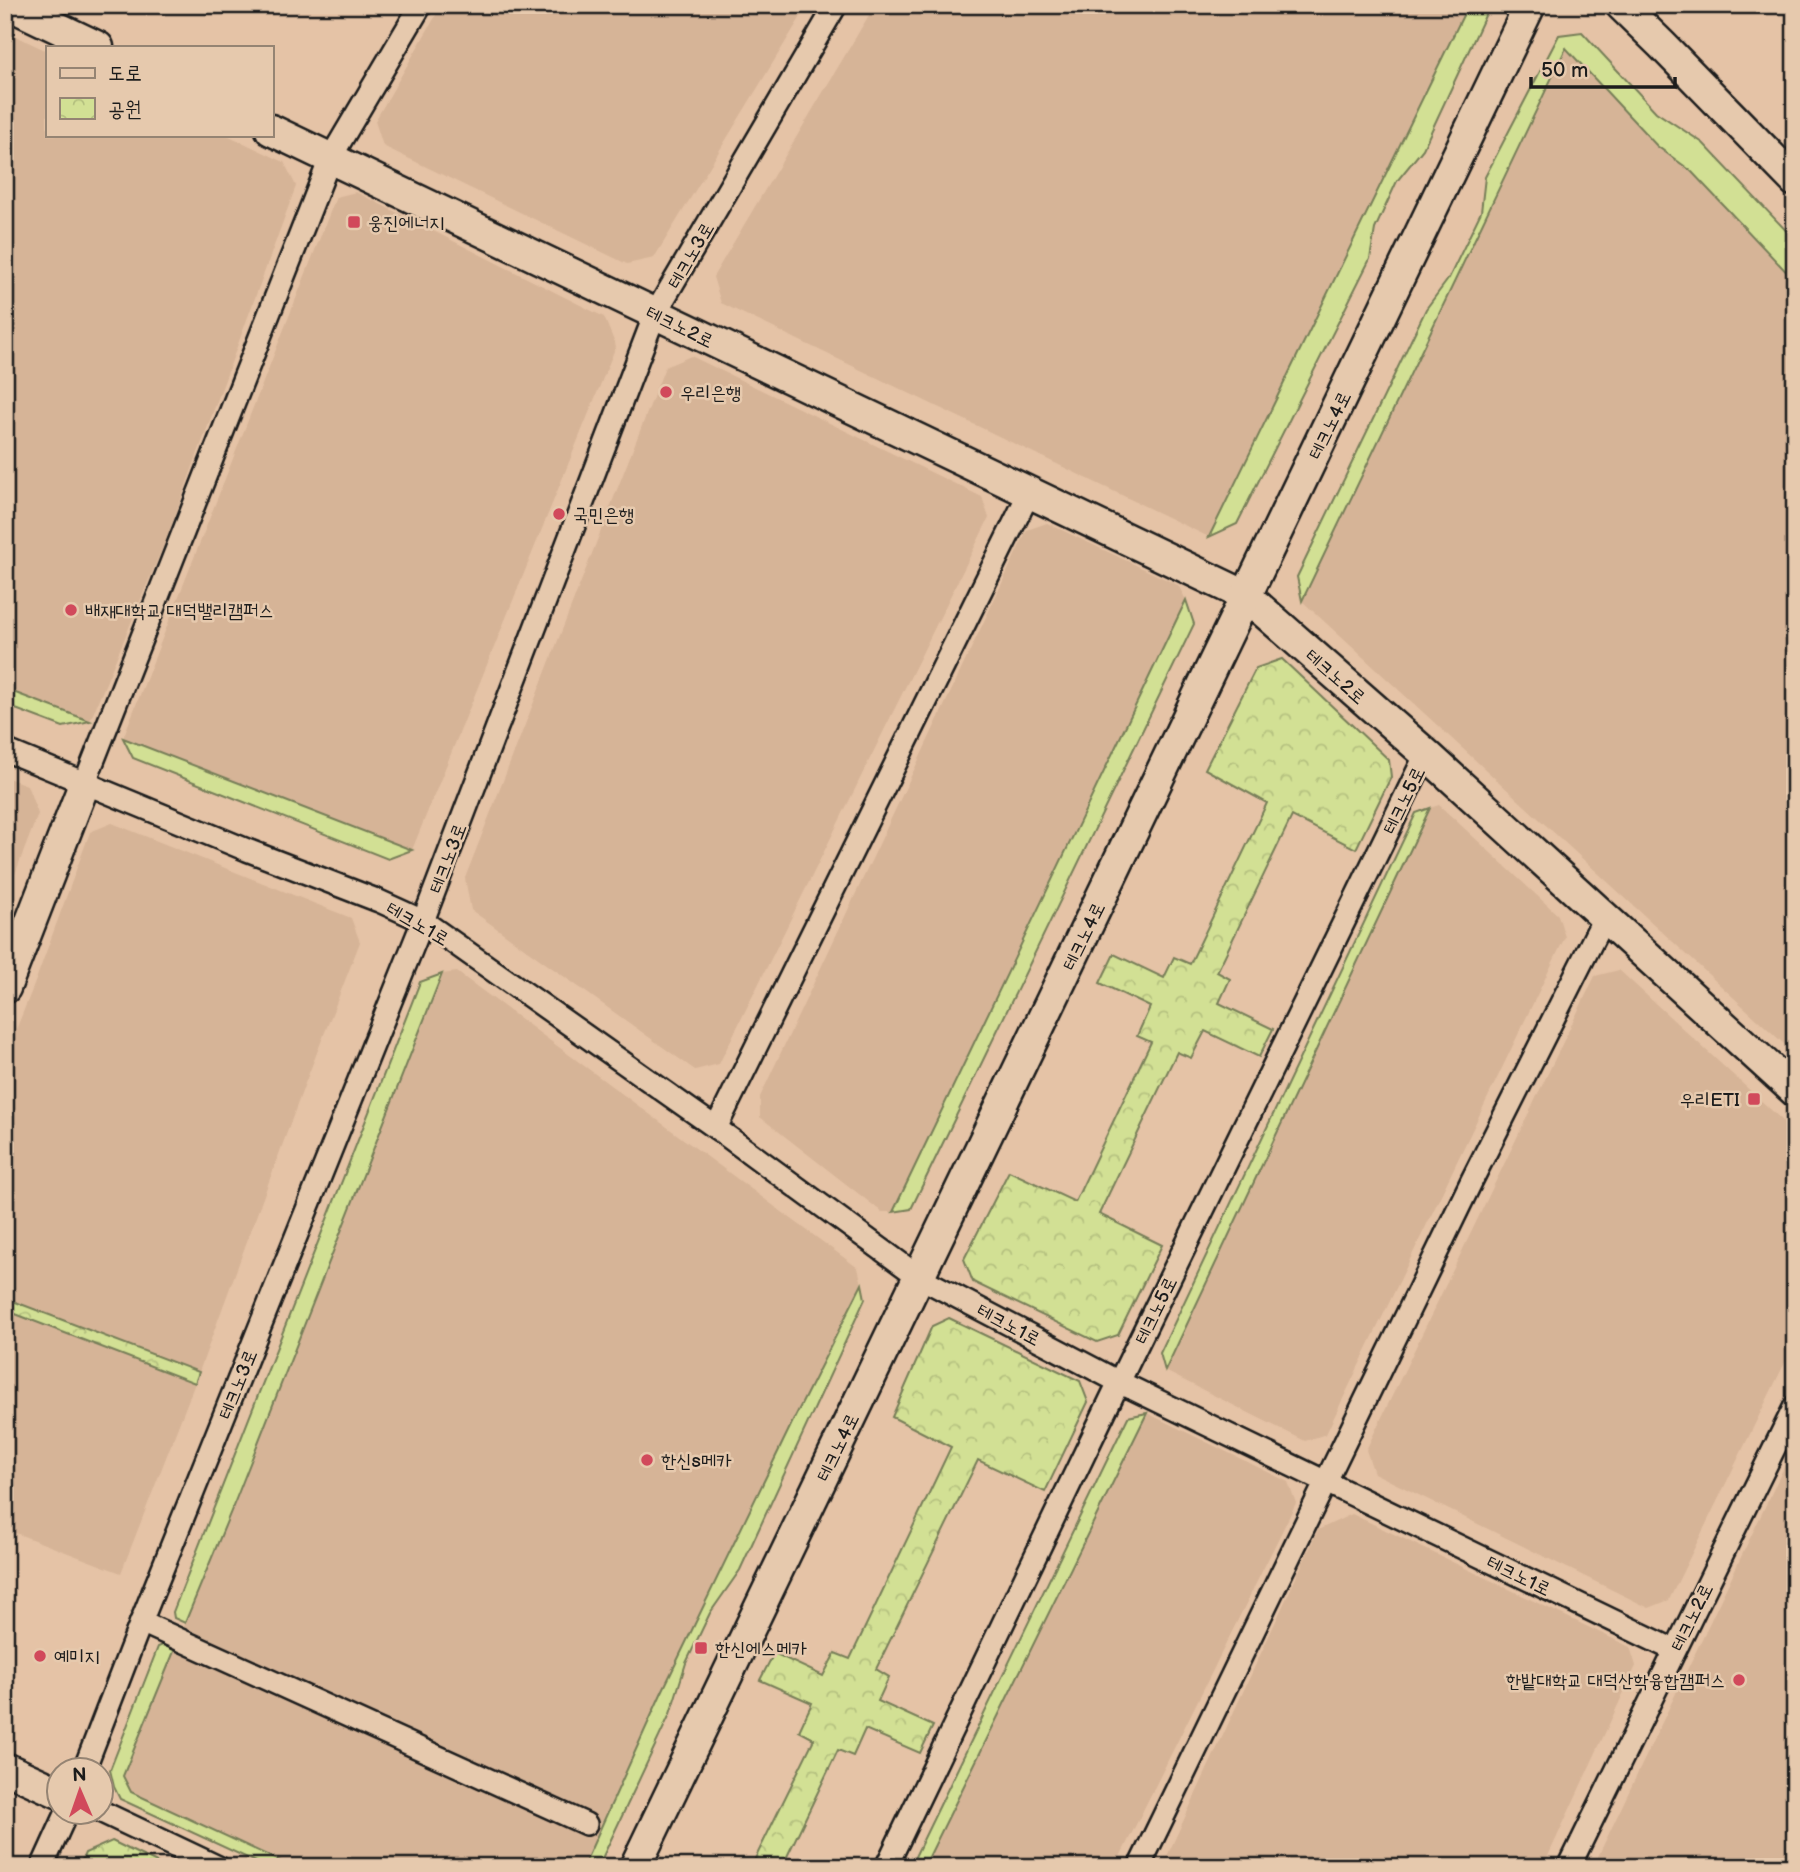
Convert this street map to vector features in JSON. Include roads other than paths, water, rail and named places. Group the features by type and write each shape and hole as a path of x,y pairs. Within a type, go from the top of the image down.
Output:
{"main road":[{"path":"10,5 95,46"},
{"name":"테크노4로","path":"635,1867 1531,5"},
{"path":"1621,5 1795,181"},
{"name":"테크노2로","path":"273,131 1246,596 1426,754 1795,1091"},
{"path":"5,988 85,782"},
{"path":"5,1768 46,1787"}],"street":[{"path":"85,782 330,159 421,5"},
{"name":"테크노3로","path":"89,1756 423,922 655,314 836,5"},
{"path":"716,1128 1029,493"},
{"name":"테크노1로","path":"5,750 247,850 379,901 423,922 716,1128 919,1277 1119,1382 1675,1650"},
{"name":"테크노5로","path":"887,1867 1119,1382 1426,754"},
{"path":"1139,1867 1472,1180 1605,916"},
{"name":"테크노2로","path":"1569,1867 1795,1406"},
{"path":"141,1622 586,1824"},
{"path":"116,1819 218,1867"},
{"path":"42,1867 61,1826"}],"place":[{"name":"웅진에너지","path":"354,222"},
{"name":"우리은행","path":"666,392"},
{"name":"국민은행","path":"559,514"},
{"name":"배재대학교 대덕밸리캠퍼스","path":"71,610"},
{"name":"우리ETI","path":"1754,1099"},
{"name":"한신s메카","path":"647,1460"},
{"name":"한신에스메카","path":"701,1648"},
{"name":"예미지","path":"40,1656"},
{"name":"한밭대학교 대덕산학융합캠퍼스","path":"1739,1680"}]}
